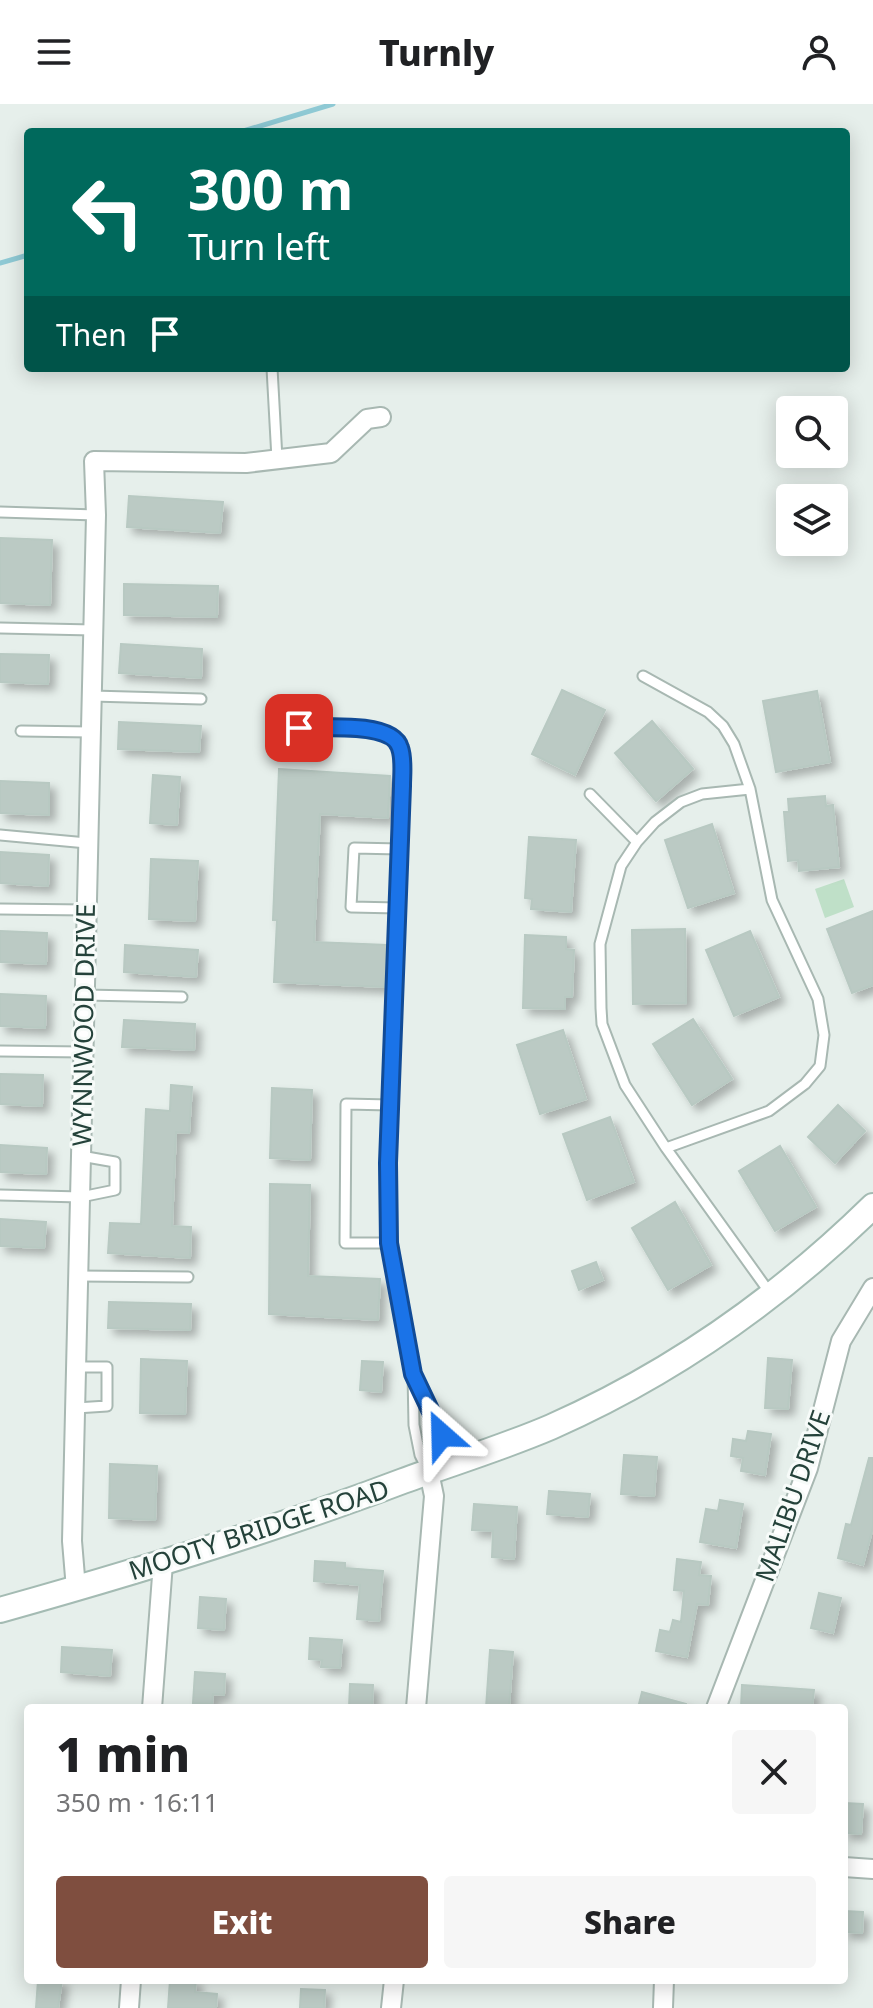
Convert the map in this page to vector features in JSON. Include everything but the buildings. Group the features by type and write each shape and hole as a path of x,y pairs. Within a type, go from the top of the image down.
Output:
{"main road":[{"name":"MOOTY BRIDGE ROAD","path":"0,1610 163,1563 349,1501 541,1431 628,1389 702,1345 772,1296 873,1206"}],"street":[{"path":"277,459 331,453 367,419 381,417"},
{"name":"WYNNWOOD DRIVE","path":"76,1589 72,1541 96,515 94,461 246,463 277,459"},
{"name":"MALIBU DRIVE","path":"718,1704 808,1468 841,1341 873,1288"},
{"path":"416,1704 434,1496 429,1472"},
{"path":"152,1704 163,1563"},
{"path":"848,1867 873,1869"},
{"path":"129,2008 131,1984"},
{"path":"391,2008 394,1984"},
{"path":"663,2008 664,1984"}],"lane":[{"path":"272,372 277,459"},
{"path":"0,512 96,515"},
{"path":"0,628 93,630"},
{"path":"643,676 708,712 723,726 734,744 750,789 772,900 818,999 824,1035 820,1066 805,1084 769,1111 666,1148"},
{"path":"91,696 201,699"},
{"path":"274,727 373,729 395,738 400,746 389,1243 413,1374 414,1425 420,1455 429,1472"},
{"path":"21,731 91,732"},
{"path":"750,789 702,794 681,802 655,822 621,866 600,944 602,1024 625,1085 772,1296"},
{"path":"590,794 637,842"},
{"path":"0,835 87,843"},
{"path":"398,908 351,907 354,848 400,849"},
{"path":"0,909 87,910"},
{"path":"85,995 182,997"},
{"path":"0,1051 84,1052"},
{"path":"389,1243 345,1243 346,1104 390,1105"},
{"path":"0,1195 81,1197 115,1190 115,1162 81,1156"},
{"path":"79,1276 188,1277"},
{"path":"76,1408 107,1406 107,1367 77,1367"},
{"path":"413,1374 454,1464"}],"green space":[{"path":"844,879 854,907 825,918 815,889"}],"waterway":[{"path":"253,128 333,104"},
{"path":"0,263 24,256"}],"route":[{"path":"299,728 373,729 395,738 400,746 402,786 388,1163 389,1243 413,1374 442,1435"}]}
